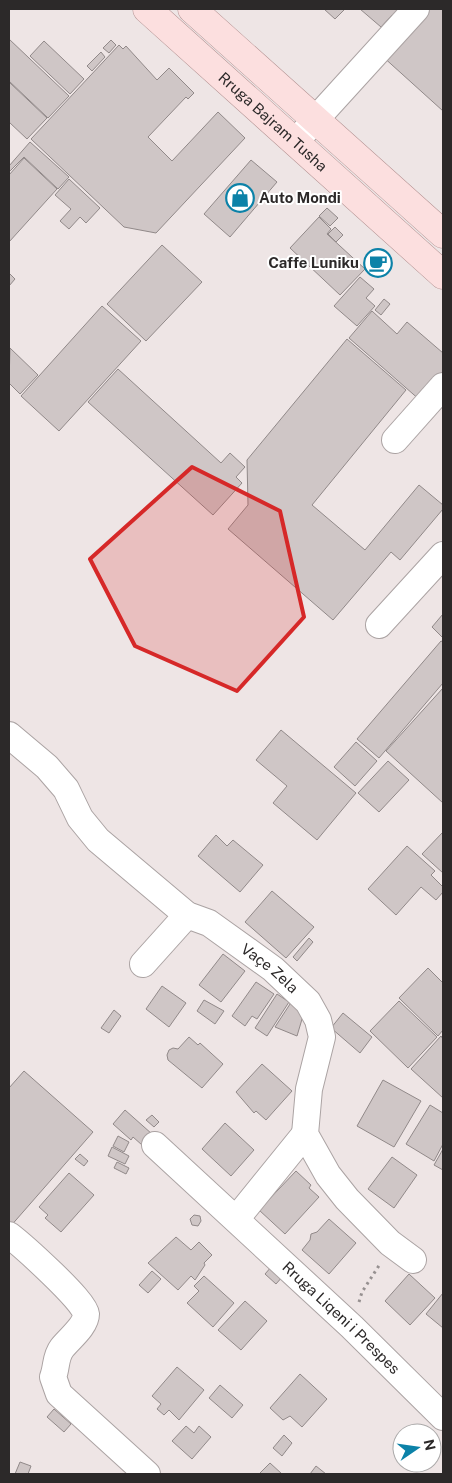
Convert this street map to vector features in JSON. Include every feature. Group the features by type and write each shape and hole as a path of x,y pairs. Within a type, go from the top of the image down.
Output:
{"main road":[{"name":"Rruga Bajram Tusha","path":"146,9 443,275"},
{"name":"Rruga Bajram Tusha","path":"192,9 443,234"}],"street":[{"path":"295,142 416,9"},
{"path":"395,440 443,386"},
{"path":"379,625 443,554"},
{"name":"Vaçe Zela","path":"9,735 47,767 60,782 80,818 98,840 187,915 209,924 273,969 308,1002 318,1020 322,1037 309,1089 305,1134"},
{"path":"143,964 187,915"},
{"path":"237,1218 305,1134 328,1175 346,1199 404,1253"},
{"name":"Rruga Liqeni i Prespes","path":"155,1145 237,1218 352,1327 443,1417"},
{"path":"9,1235 73,1294 84,1309 84,1322 60,1351 57,1359 58,1367 53,1377 59,1394 147,1474"}],"path":[{"path":"352,1327 362,1292 404,1253"}],"highlighted area":[{"path":"192,467 280,511 304,617 237,691 135,646 90,559"}],"building":[{"path":"324,9 345,9 335,19"},
{"path":"360,9 404,9 396,19 392,15 381,27"},
{"path":"423,9 443,9 443,111 381,55"},
{"path":"9,39 69,96 48,118 9,81"},
{"path":"111,40 116,45 109,53 103,48"},
{"path":"44,41 84,79 70,94 30,56"},
{"path":"119,45 123,49 126,46 157,80 169,68 194,93 188,99 186,97 148,137 172,161 218,112 245,138 156,233 124,227 31,139"},
{"path":"101,52 105,57 92,71 87,66"},
{"path":"9,82 47,118 27,139 9,122"},
{"path":"30,142 69,177 58,189 24,157 9,170 9,166"},
{"path":"24,158 57,189 9,242 9,175"},
{"name":"Auto Mondi","path":"251,160 277,182 230,237 204,214"},
{"path":"69,179 100,208 86,223 80,217 69,229 60,221 71,209 55,195"},
{"path":"327,208 338,218 330,226 319,216"},
{"path":"319,217 331,229 327,234 365,269 340,295 290,248"},
{"path":"335,227 343,235 336,242 328,234"},
{"path":"162,245 202,282 146,341 107,304"},
{"path":"378,251 390,261 377,276 365,266"},
{"path":"9,273 15,279 9,286"},
{"path":"360,277 374,289 366,298 375,306 357,326 334,306"},
{"path":"384,299 390,304 381,315 375,310"},
{"path":"102,306 141,341 59,431 21,396"},
{"path":"372,311 397,334 407,322 443,353 443,375 421,401 349,338"},
{"path":"347,339 406,390 312,505 365,550 419,485 443,505 443,509 400,560 391,552 333,620 228,529 248,505 247,460"},
{"path":"10,348 38,375 20,394 9,383"},
{"path":"118,369 221,463 230,453 245,467 236,477 242,483 213,515 88,402"},
{"path":"443,614 443,638 432,627"},
{"path":"441,641 443,642 443,683 379,758 357,739"},
{"path":"443,688 443,803 386,751"},
{"path":"281,730 356,793 317,840 273,803 287,786 256,760"},
{"path":"356,742 377,761 355,786 334,767"},
{"path":"388,761 409,780 379,812 358,793"},
{"path":"443,832 443,873 422,854"},
{"path":"216,835 227,846 233,840 263,865 240,892 198,856"},
{"path":"407,846 435,871 431,875 443,887 443,892 436,900 421,887 396,915 368,889"},
{"path":"272,891 314,927 286,958 245,922"},
{"path":"309,938 313,942 297,961 293,957"},
{"path":"223,954 245,971 221,1002 199,985"},
{"path":"428,968 443,983 443,1030 438,1036 399,998"},
{"path":"256,982 274,994 257,1019 252,1016 245,1026 232,1016"},
{"path":"162,986 186,1003 169,1027 146,1009"},
{"path":"277,994 289,1002 267,1036 255,1028"},
{"path":"204,1000 224,1011 215,1024 197,1011"},
{"path":"292,1001 305,1009 297,1036 275,1027"},
{"path":"399,1001 437,1037 408,1068 370,1031"},
{"path":"114,1010 121,1016 109,1033 101,1028"},
{"path":"343,1013 372,1037 360,1053 331,1028"},
{"path":"441,1036 443,1039 443,1098 411,1069"},
{"path":"189,1037 198,1045 200,1043 223,1064 202,1088 168,1060 169,1050 173,1048 178,1049"},
{"path":"262,1064 292,1091 266,1120 256,1111 254,1113 236,1092"},
{"path":"24,1071 93,1132 9,1228 9,1088"},
{"path":"383,1080 421,1101 394,1147 357,1126"},
{"path":"430,1105 443,1113 443,1144 434,1161 406,1144"},
{"path":"125,1110 152,1134 142,1145 133,1137 131,1140 113,1124"},
{"path":"152,1115 159,1122 154,1127 146,1120"},
{"path":"225,1123 254,1150 231,1176 202,1149"},
{"path":"118,1136 129,1142 124,1152 113,1146"},
{"path":"112,1147 129,1156 125,1164 108,1156"},
{"path":"443,1149 443,1170 434,1165"},
{"path":"80,1154 88,1161 84,1166 75,1159"},
{"path":"392,1157 417,1175 394,1208 368,1189"},
{"path":"117,1162 129,1168 126,1174 114,1168"},
{"path":"296,1171 311,1185 309,1188 319,1197 285,1234 259,1210"},
{"path":"69,1173 94,1195 61,1232 45,1218 48,1215 39,1207"},
{"path":"194,1215 200,1216 201,1221 198,1226 192,1225 190,1219"},
{"path":"329,1219 356,1243 329,1274 302,1250 310,1240 311,1234 317,1232"},
{"path":"176,1237 191,1250 199,1242 212,1255 204,1263 205,1265 195,1280 191,1276 178,1290 148,1263"},
{"path":"272,1266 283,1276 276,1284 265,1274"},
{"path":"152,1271 161,1279 148,1293 139,1285"},
{"path":"409,1274 435,1298 410,1325 385,1301"},
{"path":"204,1276 234,1303 213,1327 187,1303 199,1291 194,1286"},
{"path":"443,1293 443,1328 426,1314"},
{"path":"245,1301 267,1321 241,1350 218,1330"},
{"path":"177,1367 204,1390 179,1420 169,1410 164,1415 157,1409 161,1404 152,1396"},
{"path":"300,1374 327,1399 302,1427 290,1416 283,1420 270,1408"},
{"path":"220,1385 243,1405 232,1418 209,1398"},
{"path":"54,1409 71,1424 64,1432 47,1417"},
{"path":"186,1426 194,1433 199,1426 211,1437 192,1459 172,1441"},
{"path":"284,1435 292,1443 282,1456 273,1448"},
{"path":"20,1462 31,1466 28,1474 15,1474"},
{"path":"270,1463 282,1474 259,1474"},
{"path":"316,1466 326,1474 310,1474"}],"place":[{"name":"Auto Mondi","path":"240,198"},
{"name":"Caffe Luniku","path":"378,263"}]}
